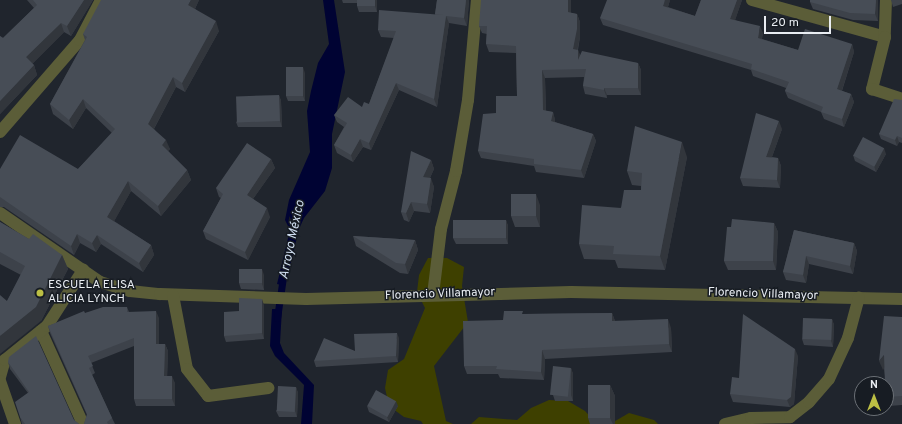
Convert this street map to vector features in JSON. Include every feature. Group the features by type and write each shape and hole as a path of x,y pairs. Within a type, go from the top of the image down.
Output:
{"street":[{"path":"0,132 80,40 101,0"},
{"path":"433,295 441,229 456,171 468,100 477,0"},
{"path":"752,0 886,37"},
{"path":"886,0 886,37 872,89 902,99"},
{"name":"Florencio Villamayor","path":"0,213 100,282 130,291 287,299 571,292 902,299"},
{"path":"0,377 3,357 47,326 83,270"},
{"path":"173,294 187,368 208,396 268,388"},
{"path":"725,424 751,418 790,417 809,402 829,379 848,338 859,298"},
{"path":"41,331 83,424"},
{"path":"0,382 15,424"}],"shaded area":[{"path":"428,258 447,258 464,267 462,286 468,322 434,366 446,421 453,424 423,424 421,421 404,417 389,406 385,388 388,370 404,359 425,308 417,292 419,275"},
{"path":"549,400 568,401 585,411 597,424 471,424 479,417 517,420 531,408"},
{"path":"629,413 654,420 658,424 610,424"}],"water":[{"path":"323,0 334,0 345,72 332,134 332,168 325,191 304,218 299,229 285,286 277,284 290,230 285,220 289,200 310,152 307,111 318,63 329,44"},
{"path":"272,309 282,309 280,343 284,353 314,385 312,424 301,424 304,385 275,356 270,346"}],"building":[{"path":"33,0 84,0 67,26 61,23 26,57 34,65 0,101 0,36 3,38 37,5"},
{"path":"101,0 191,0 188,5 216,21 182,83 173,77 148,124 166,140 162,145 187,170 158,206 128,181 107,217 151,245 139,263 97,235 92,243 77,234 71,246 0,197 0,169 20,135 78,169 115,129 83,99 69,120 50,104 87,37 83,34"},
{"path":"357,0 375,0 375,6 357,6"},
{"path":"437,0 466,0 464,18 446,16 434,99 396,83 369,143 360,139 351,155 334,145 347,123 334,115 348,97 362,107 364,102 369,104 396,31 378,30 379,10 443,15 435,14"},
{"path":"481,0 568,0 568,12 577,14 577,29 573,49 578,50 578,60 582,51 638,63 638,88 604,88 604,90 583,86 586,69 542,70 543,110 553,112 551,121 593,134 581,170 534,164 534,159 478,151 483,114 496,113 496,96 517,96 516,46 486,44 487,26 479,26"},
{"path":"607,0 665,0 663,6 695,16 701,0 737,0 730,19 760,26 758,38 798,50 805,29 852,44 837,89 851,94 842,119 821,112 823,107 785,91 789,82 751,69 752,64 600,18"},
{"path":"810,0 876,0 875,14 850,13 810,2"},
{"path":"286,67 303,67 303,96 286,96"},
{"path":"279,95 280,121 237,122 236,97"},
{"path":"894,99 902,100 902,138 897,136 895,140 879,134"},
{"path":"756,113 779,121 766,157 778,158 777,180 740,178"},
{"path":"635,126 682,142 660,256 613,254 614,246 579,244 582,205 621,208 624,190 641,190 642,173 627,171"},
{"path":"863,137 884,148 874,167 853,156"},
{"path":"247,143 271,159 247,195 267,208 245,252 203,231 223,194 216,188"},
{"path":"411,151 431,160 423,177 431,178 427,204 411,202 406,213 401,212"},
{"path":"511,194 536,194 536,216 511,216"},
{"path":"732,219 774,223 773,261 724,261 727,227 731,227"},
{"path":"453,220 506,220 506,238 453,238"},
{"path":"0,222 29,239 33,234 62,255 36,307 0,336 0,295 7,301 25,266 0,252"},
{"path":"794,230 854,243 850,266 806,256 803,275 783,272"},
{"path":"353,236 415,240 405,264 396,263"},
{"path":"239,269 262,269 262,283 239,283"},
{"path":"239,298 262,299 262,333 224,336 224,312 239,311"},
{"path":"103,307 127,307 127,312 156,311 156,344 165,344 164,376 172,376 172,399 134,399 134,338 88,356 93,366 89,368 112,418 107,422 108,424 84,424 87,414 48,326 84,311 85,313"},
{"path":"504,311 523,311 522,314 612,313 612,321 668,319 669,344 542,350 541,372 496,369 497,366 464,366 463,321 503,320"},
{"path":"743,314 795,349 791,397 787,400 730,394 732,377 739,378"},
{"path":"884,316 902,317 902,396 894,396 894,376 885,376 884,355 879,361"},
{"path":"803,318 832,319 831,340 802,339"},
{"path":"397,333 396,356 314,361 324,338 355,351 354,334"},
{"path":"36,336 74,420 79,424 25,424 20,417 15,402 29,392 8,362 9,357"},
{"path":"553,366 571,368 568,397 550,395"},
{"path":"588,385 610,385 610,418 588,418"},
{"path":"278,386 296,387 295,412 277,411"},
{"path":"376,390 396,401 387,417 367,406"}],"waterway":[{"name":"Arroyo México","path":"277,318 283,277"}],"place":[{"name":"ESCUELA ELISA ALICIA LYNCH","path":"40,293"}]}
